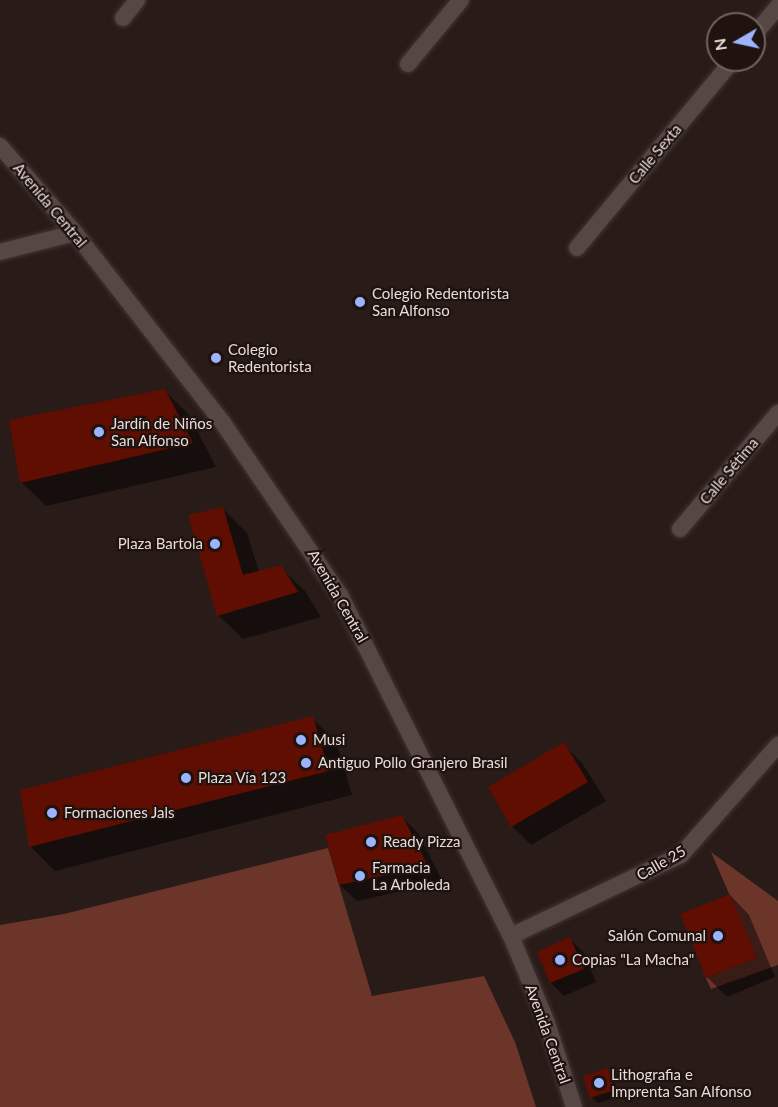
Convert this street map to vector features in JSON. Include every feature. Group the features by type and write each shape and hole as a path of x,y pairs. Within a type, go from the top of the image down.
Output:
{"main road":[{"path":"123,18 137,0"},
{"path":"408,64 461,0"},
{"path":"766,20 778,6"},
{"name":"Calle Sexta","path":"577,248 723,72"},
{"name":"Avenida Central","path":"0,146 75,233 224,423 326,570 511,936 547,1023 574,1107"},
{"path":"0,252 75,233"},
{"name":"Calle Sétima","path":"680,529 778,413"},
{"name":"Calle 25","path":"511,936 681,855 778,745"}],"shaded area":[{"path":"328,848 372,996 484,976 515,1042 536,1107 0,1107 0,925 64,914"},
{"path":"711,852 778,901 778,965 711,989 706,978 757,958"}],"building":[{"name":"Jardín de Niños San Alfonso","path":"165,389 193,443 20,483 9,420"},
{"name":"Plaza Bartola","path":"223,507 243,575 281,565 298,592 217,616 188,515"},
{"name":"Plaza Vía 123","path":"313,716 329,771 29,847 20,790"},
{"path":"564,742 588,782 511,827 488,787"},
{"name":"Ready Pizza","path":"402,815 428,866 339,885 325,835"},
{"name":"Salón Comunal","path":"730,894 757,958 706,978 680,914"},
{"name":"Copias \"La Macha\"","path":"570,937 584,969 550,983 537,952"},
{"name":"Lithografia e Imprenta San Alfonso","path":"608,1068 615,1090 590,1098 583,1076"}],"place":[{"name":"Colegio Redentorista San Alfonso","path":"360,302"},
{"name":"Colegio Redentorista","path":"216,358"},
{"name":"Jardín de Niños San Alfonso","path":"99,432"},
{"name":"Plaza Bartola","path":"215,544"},
{"name":"Musi","path":"301,740"},
{"name":"Antiguo Pollo Granjero Brasil","path":"306,763"},
{"name":"Plaza Vía 123","path":"186,778"},
{"name":"Formaciones Jals","path":"52,813"},
{"name":"Ready Pizza","path":"371,842"},
{"name":"Farmacia La Arboleda","path":"360,876"},
{"name":"Salón Comunal","path":"718,936"},
{"name":"Copias \"La Macha\"","path":"560,960"},
{"name":"Lithografia e Imprenta San Alfonso","path":"599,1083"}]}
